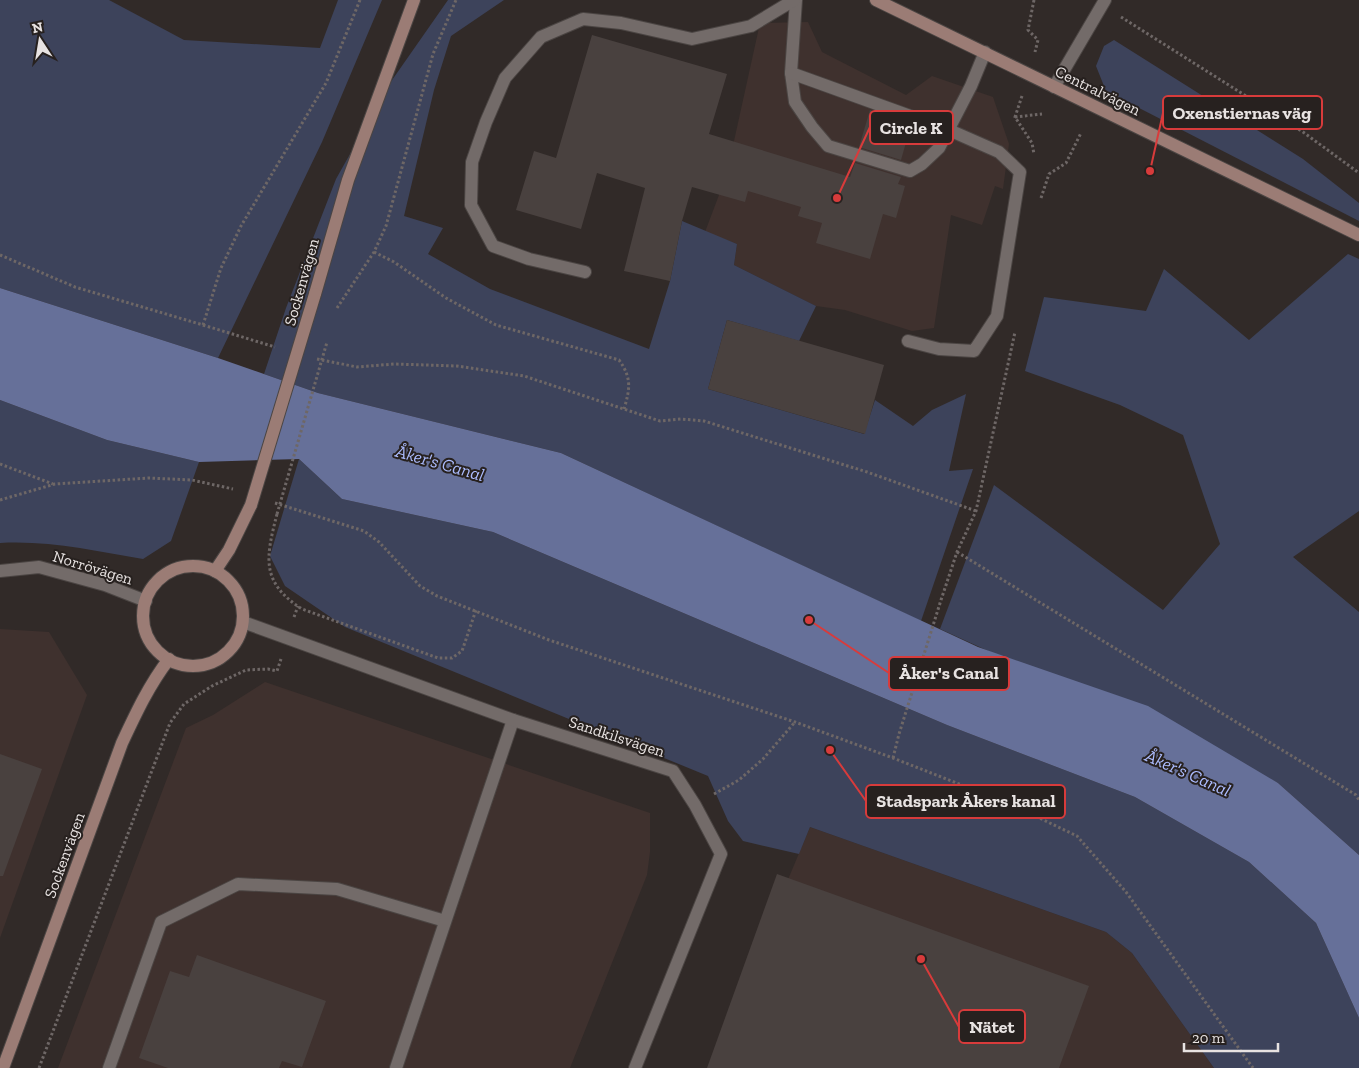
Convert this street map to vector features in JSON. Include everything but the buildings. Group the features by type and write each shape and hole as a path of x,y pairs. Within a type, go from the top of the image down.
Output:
{"street":[{"name":"Sockenvägen","path":"215,571 230,550 251,505 348,180 414,0"},
{"path":"795,0 791,73 795,102 828,146 910,171 922,164 939,148 971,86 985,52"},
{"path":"585,272 529,259 493,246 471,205 472,162 486,122 505,78 541,37 584,19 621,23 692,39 751,26 795,0"},
{"name":"Centralvägen","path":"876,0 1359,235"},
{"path":"1054,87 1103,3"},
{"path":"791,73 949,130 999,152 1020,172 998,316 974,350 939,349 908,341"},
{"name":"Norrövägen","path":"0,571 39,567 105,585 146,601"},
{"path":"199,567 215,571 225,578 235,590 240,601 243,622 236,641 231,649 216,660 196,666 178,664 168,659 154,647 145,630 146,601 155,584 174,570 199,567"},
{"name":"Sandkilsvägen","path":"243,622 513,720 673,771 695,805 721,854 635,1068"},
{"name":"Sockenvägen","path":"3,1068 122,743 142,699 168,659"},
{"path":"396,1068 513,720"},
{"path":"109,1068 162,922 238,884 337,889 445,921"}],"path":[{"path":"203,325 221,268 241,226 326,82 360,0"},
{"path":"334,317 337,308 374,252 386,226 432,54 456,0"},
{"path":"1031,74 1038,40 1028,30 1034,0"},
{"path":"1103,3 1125,19 1303,132 1359,173"},
{"path":"1016,117 1042,114"},
{"path":"1041,198 1049,174 1066,163 1081,133"},
{"path":"374,252 394,262 446,298 496,325 619,360 628,372 630,392 624,409"},
{"path":"0,255 75,287 284,349"},
{"path":"328,336 269,543 268,561 273,580 284,597 298,606 438,658 452,658 462,651 476,610"},
{"path":"311,357 357,367 394,364 457,366 524,376 660,421 681,419 704,421 867,472 976,511"},
{"path":"0,464 55,484"},
{"path":"0,500 55,484 149,478 192,480 242,492"},
{"path":"270,501 364,531 380,542 420,586 437,596 549,640 795,722 893,758 1010,804 1077,836 1126,892 1252,1068"},
{"path":"957,552 1356,795 1359,800"},
{"path":"893,758 941,600"},
{"path":"39,1068 170,723 184,704 212,686 246,670 268,669 277,671 298,606"},
{"path":"695,805 739,780 763,759 795,722"}],"shaded area":[{"path":"0,0 109,0 184,40 320,48 338,0 382,0 322,142 218,358 0,288"},
{"path":"448,0 504,0 451,36 434,90 404,216 443,228 428,254 490,289 649,349 670,281 682,221 737,244 734,265 816,306 799,341 727,320 708,389 864,434 875,400 913,426 932,410 966,394 949,471 973,469 921,621 561,453 318,393 264,374 286,308 336,179 390,83"},
{"path":"808,22 822,52 906,95 932,76 993,97 1009,144 1003,189 995,186 982,225 951,215 934,328 912,331 845,310 816,306 734,265 737,244 705,232 719,195 734,141 760,23"},
{"path":"1114,40 1303,159 1359,203 1359,221 1106,91 1096,66 1104,46"},
{"path":"1348,254 1359,259 1359,511 1293,557 1359,612 1359,855 1278,783 940,629 994,485 1163,610 1220,544 1183,435 1120,405 1025,371 1044,297 1146,311 1164,269 1249,340"},
{"path":"0,400 107,440 199,462 171,541 143,559 54,545 18,542 0,543"},
{"path":"299,459 342,499 493,532 947,725 1135,797 1249,862 1316,923 1359,1018 1359,1068 1214,1068 1132,953 1106,932 810,827 799,854 743,841 728,821 708,776 345,627 285,586 270,556"},
{"path":"0,629 49,632 87,695 0,938"},
{"path":"265,682 650,813 650,852 647,875 570,1068 58,1068 186,728 213,715"},
{"path":"810,827 1106,932 1132,953 1214,1068 709,1068"}],"water":[{"path":"0,288 218,358 318,393 561,453 978,647 1148,706 1278,783 1359,855 1359,1018 1316,923 1249,862 1135,797 947,725 493,532 342,499 299,459 199,462 107,440 0,400"}],"place":[{"name":"Oxenstiernas väg","path":"1150,171"},
{"name":"Circle K","path":"837,198"},
{"name":"Åker's Canal","path":"809,620"},
{"name":"Stadspark Åkers kanal","path":"830,750"},
{"name":"Nätet","path":"921,959"}]}
